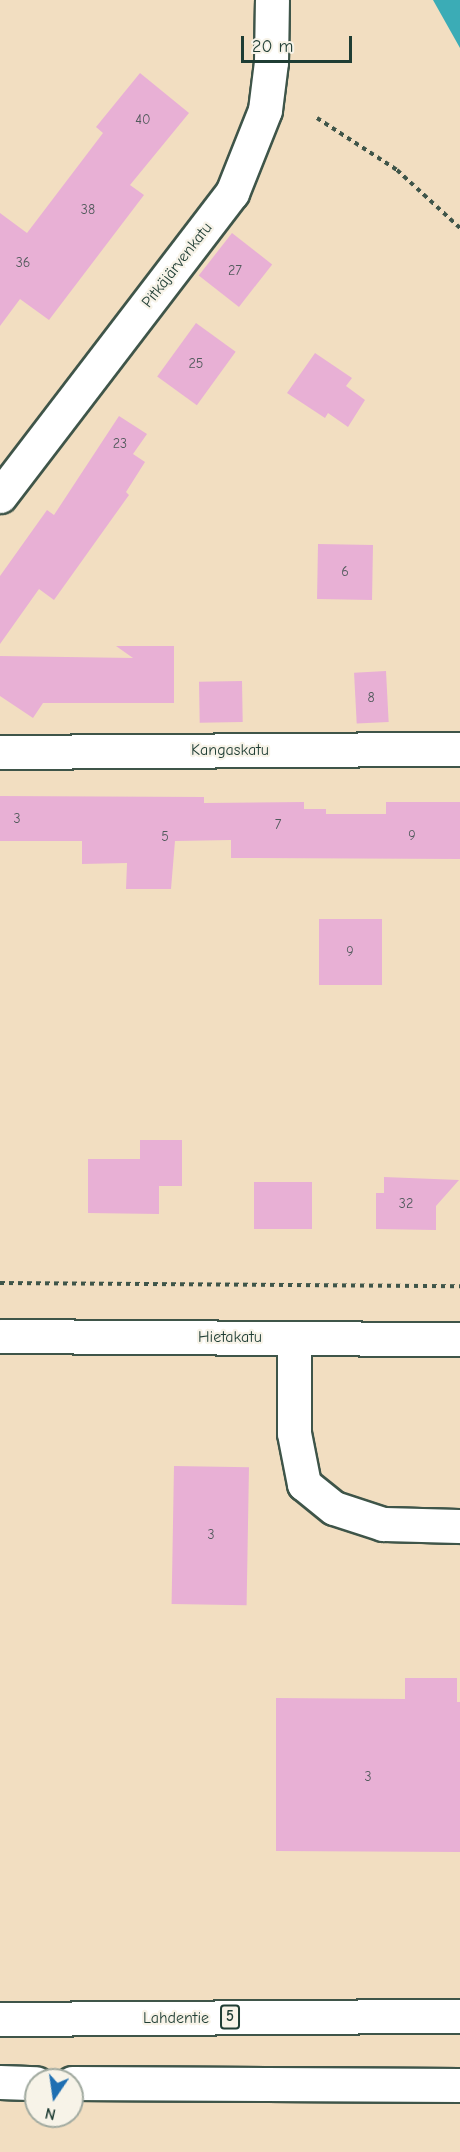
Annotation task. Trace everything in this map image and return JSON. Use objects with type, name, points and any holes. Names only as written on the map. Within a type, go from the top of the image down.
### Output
[{"type":"main road","name":"Pitkäjärvenkatu","points":[[0,496],[232,194],[265,110],[271,62],[272,0]]},
{"type":"main road","name":"Kangaskatu","points":[[0,752],[460,749]]},
{"type":"main road","name":"Hietakatu","points":[[0,1336],[460,1339]]},
{"type":"main road","points":[[294,1338],[294,1433],[304,1484],[334,1508],[383,1524],[460,1526]]},
{"type":"main road","name":"Lahdentie","points":[[0,2019],[460,2016]]},
{"type":"main road","points":[[0,2082],[24,2083]]},
{"type":"main road","points":[[84,2083],[460,2085]]},
{"type":"path","points":[[317,118],[397,170],[460,228]]},
{"type":"path","points":[[0,1283],[460,1286]]},
{"type":"water","points":[[433,0],[460,0],[460,48]]},
{"type":"building","points":[[140,73],[189,113],[130,185],[144,195],[49,320],[20,299],[0,326],[0,213],[27,233],[103,133],[96,127]]},
{"type":"building","points":[[232,233],[272,264],[239,307],[199,276]]},
{"type":"building","points":[[196,323],[236,352],[197,405],[157,376]]},
{"type":"building","points":[[315,353],[352,378],[346,386],[365,400],[348,427],[328,413],[325,418],[287,393]]},
{"type":"building","points":[[119,416],[147,434],[133,454],[145,462],[126,492],[129,495],[54,600],[39,589],[0,644],[0,576],[47,510],[54,515]]},
{"type":"building","points":[[318,544],[373,545],[372,600],[317,599]]},
{"type":"building","points":[[116,646],[174,646],[174,703],[43,703],[33,718],[0,696],[0,656],[133,658]]},
{"type":"building","points":[[386,671],[389,722],[357,724],[354,673]]},
{"type":"building","points":[[242,681],[243,722],[200,723],[199,682]]},
{"type":"building","points":[[0,796],[204,797],[204,803],[304,802],[304,809],[326,809],[326,814],[386,814],[386,802],[460,802],[460,859],[231,858],[231,840],[175,841],[171,889],[126,889],[127,863],[82,864],[82,841],[0,841]]},
{"type":"building","points":[[319,919],[382,919],[382,985],[319,985]]},
{"type":"building","points":[[140,1140],[182,1140],[182,1186],[159,1186],[159,1214],[88,1213],[88,1159],[140,1159]]},
{"type":"building","points":[[384,1177],[459,1180],[436,1206],[436,1230],[376,1229],[376,1193],[384,1193]]},
{"type":"building","points":[[254,1182],[312,1182],[312,1229],[254,1229]]},
{"type":"building","points":[[174,1466],[249,1467],[247,1605],[172,1604]]},
{"type":"building","points":[[405,1678],[457,1678],[457,1702],[460,1702],[460,1852],[276,1851],[276,1698],[405,1699]]}]
